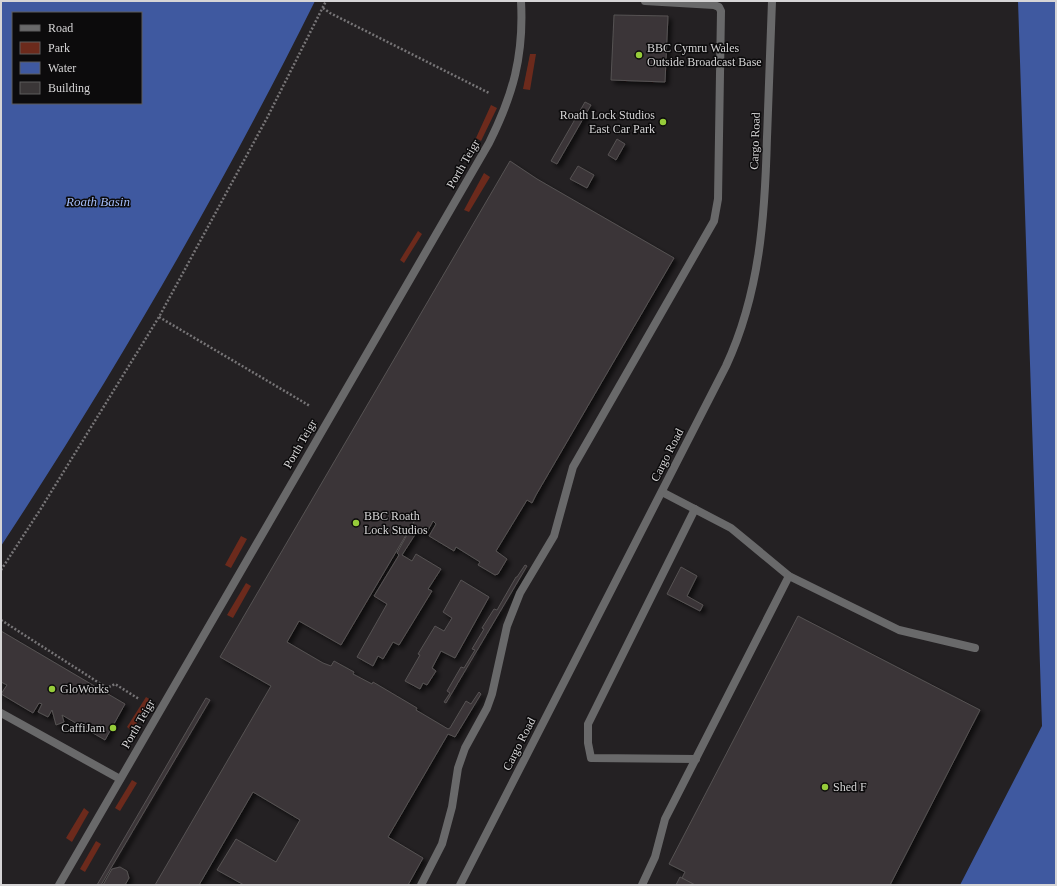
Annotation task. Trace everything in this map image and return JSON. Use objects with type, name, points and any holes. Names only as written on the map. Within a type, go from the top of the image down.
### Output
[{"type":"street","name":"Porth Teigr","points":[[59,885],[489,143],[503,115],[514,86],[520,51],[521,1]]},
{"type":"street","points":[[421,885],[442,844],[452,808],[458,768],[465,748],[487,708],[492,694],[506,626],[520,593],[554,536],[573,467],[714,221],[718,200],[720,103],[718,90],[721,11],[719,7],[714,5],[645,1]]},
{"type":"street","name":"Cargo Road","points":[[460,885],[735,347],[748,308],[755,278],[764,210],[772,1]]},
{"type":"street","points":[[662,492],[731,528],[789,576],[899,630],[975,648]]},
{"type":"street","points":[[695,509],[588,724],[588,743],[591,758],[696,759]]},
{"type":"street","points":[[642,885],[655,857],[665,819],[789,576]]},
{"type":"street","points":[[1,713],[120,780]]},
{"type":"path","points":[[1,570],[40,510],[158,317],[267,118],[326,1]]},
{"type":"path","points":[[323,8],[330,13],[489,93]]},
{"type":"path","points":[[158,317],[310,406]]},
{"type":"path","points":[[1,620],[107,688],[115,684],[139,699]]},
{"type":"green space","points":[[530,54],[536,54],[530,90],[523,89]]},
{"type":"green space","points":[[491,105],[497,108],[481,141],[476,138]]},
{"type":"green space","points":[[484,173],[490,177],[469,212],[464,210]]},
{"type":"green space","points":[[418,231],[422,234],[404,263],[400,260]]},
{"type":"green space","points":[[241,536],[247,539],[231,568],[225,565]]},
{"type":"green space","points":[[246,583],[251,586],[233,618],[227,615]]},
{"type":"green space","points":[[146,697],[151,700],[132,731],[127,727]]},
{"type":"green space","points":[[132,780],[137,783],[120,811],[115,808]]},
{"type":"green space","points":[[84,808],[89,812],[72,842],[66,838]]},
{"type":"green space","points":[[96,841],[101,844],[85,872],[80,869]]},
{"type":"water","name":"Roath Basin","points":[[1,1],[315,1],[243,140],[166,278],[86,413],[1,546]]},
{"type":"water","points":[[1018,1],[1056,1],[1056,885],[960,885],[1042,726]]},
{"type":"building","name":"BBC Cymru Wales Outside Broadcast Base","points":[[614,15],[668,16],[665,82],[611,80]]},
{"type":"building","points":[[585,102],[591,105],[557,164],[551,161]]},
{"type":"building","points":[[617,139],[625,144],[616,160],[608,155]]},
{"type":"building","name":"BBC Roath Lock Studios","points":[[510,161],[537,179],[674,258],[532,503],[527,500],[496,551],[507,559],[498,574],[495,575],[478,565],[480,562],[456,547],[454,551],[429,536],[436,524],[433,521],[426,534],[418,530],[402,555],[412,561],[416,554],[441,569],[428,589],[432,591],[399,645],[393,642],[383,659],[378,656],[373,666],[357,657],[387,604],[374,596],[399,555],[397,553],[419,513],[341,645],[299,621],[287,642],[323,663],[331,666],[334,661],[354,672],[353,674],[372,684],[373,682],[417,708],[416,710],[448,729],[466,701],[471,704],[479,692],[481,694],[455,737],[448,734],[388,837],[423,858],[408,885],[244,885],[217,870],[236,839],[276,862],[300,820],[253,792],[199,885],[155,885],[271,686],[220,657]]},
{"type":"building","points":[[578,166],[594,175],[587,188],[570,179]]},
{"type":"building","points":[[525,565],[527,566],[446,703],[444,702],[450,693],[447,691],[461,667],[464,668],[475,650],[472,649],[484,629],[482,628],[494,609],[497,610],[516,577]]},
{"type":"building","points":[[681,567],[697,576],[687,596],[703,605],[700,611],[667,594]]},
{"type":"building","points":[[461,580],[489,597],[455,658],[441,651],[432,668],[436,671],[427,685],[423,683],[420,689],[405,681],[420,655],[418,654],[435,626],[444,631],[452,618],[443,612]]},
{"type":"building","name":"Shed F","points":[[798,616],[980,710],[890,885],[695,885],[682,878],[685,872],[669,864]]},
{"type":"building","name":"GloWorks","points":[[1,631],[125,704],[105,740],[62,715],[64,722],[56,725],[52,710],[48,717],[38,712],[42,704],[39,703],[33,713],[1,694],[7,685],[1,682]]},
{"type":"building","points":[[206,698],[210,700],[101,885],[97,885]]},
{"type":"building","points":[[120,867],[127,871],[129,878],[125,885],[103,885],[112,869]]},
{"type":"building","points":[[680,877],[682,878],[695,885],[676,885]]},
{"type":"place","name":"BBC Cymru Wales Outside Broadcast Base","points":[[639,55]]},
{"type":"place","name":"Roath Lock Studios East Car Park","points":[[663,122]]},
{"type":"place","name":"BBC Roath Lock Studios","points":[[356,523]]},
{"type":"place","name":"GloWorks","points":[[52,689]]},
{"type":"place","name":"CaffiJam","points":[[113,728]]},
{"type":"place","name":"Shed F","points":[[825,787]]}]
